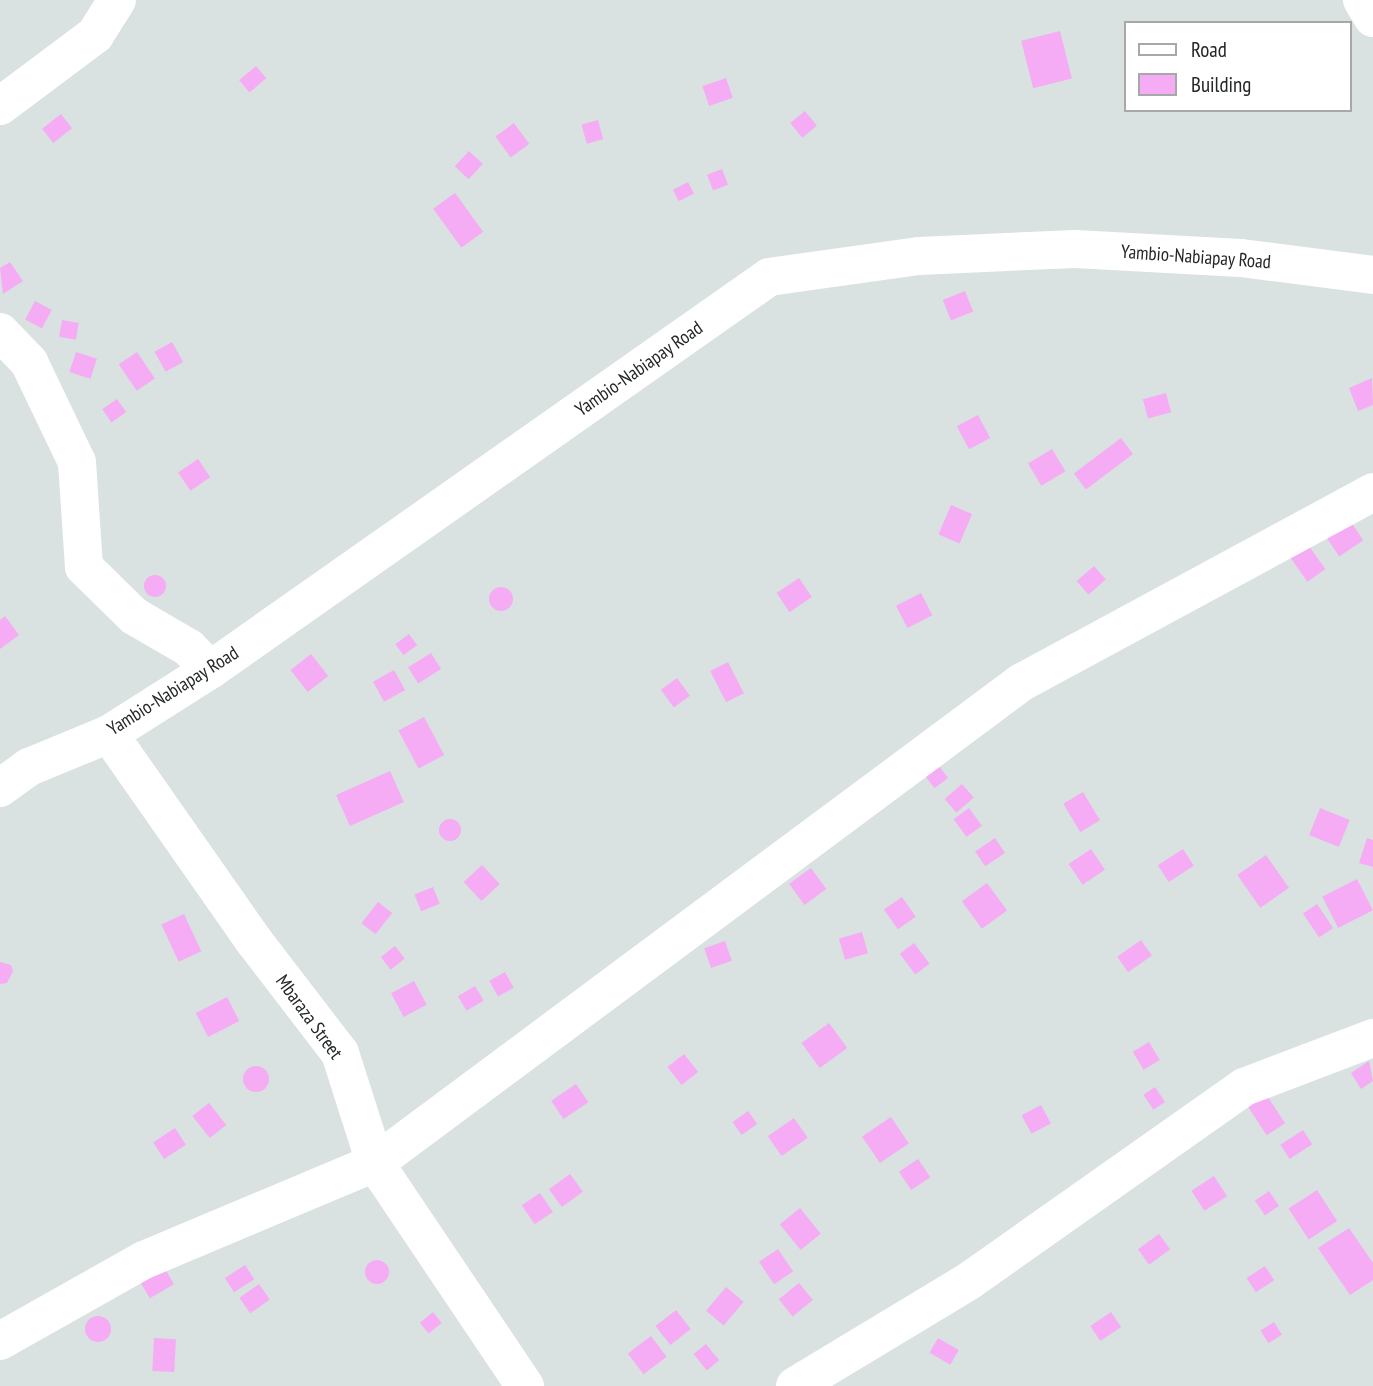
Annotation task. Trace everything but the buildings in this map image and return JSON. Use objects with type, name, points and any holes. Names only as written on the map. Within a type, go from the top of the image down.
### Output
[{"type":"street","points":[[0,106],[95,35],[117,0]]},
{"type":"street","points":[[1362,0],[1373,18]]},
{"type":"street","name":"Yambio-Nabiapay Road","points":[[0,788],[29,767],[109,734],[210,670],[769,277],[919,256],[1075,249],[1241,258],[1373,275]]},
{"type":"street","points":[[0,332],[29,362],[77,462],[84,567],[134,616],[190,648],[210,670]]},
{"type":"street","points":[[0,1341],[144,1260],[375,1163],[1022,682],[1373,492]]},
{"type":"street","name":"Mbaraza Street","points":[[109,734],[254,941],[340,1053],[375,1163],[526,1386]]},
{"type":"street","points":[[795,1386],[969,1281],[1244,1087],[1373,1038]]}]
